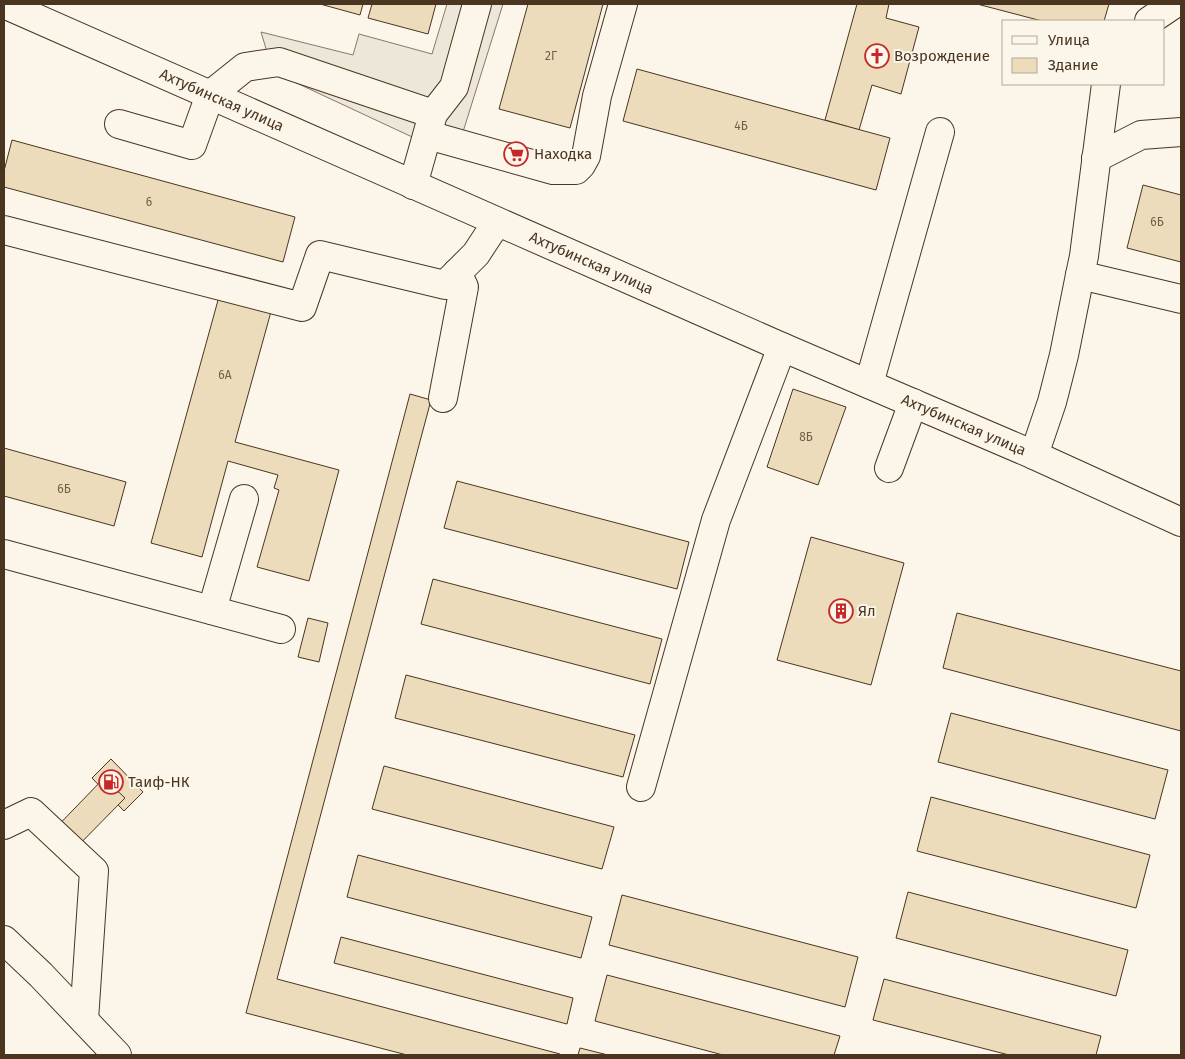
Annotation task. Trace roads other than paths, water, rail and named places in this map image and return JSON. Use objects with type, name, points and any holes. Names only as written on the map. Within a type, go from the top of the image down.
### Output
[{"type":"street","name":"Ахтубинская улица","points":[[4,4],[782,347],[1034,455],[1181,522]]},
{"type":"street","points":[[413,185],[431,125],[454,87],[477,4]]},
{"type":"street","points":[[119,124],[192,145],[210,95],[245,67],[279,62],[431,125],[553,170],[576,170],[586,156],[598,96],[623,4]]},
{"type":"street","points":[[1150,20],[1174,4]]},
{"type":"street","points":[[1034,455],[1052,402],[1084,256],[1106,85]]},
{"type":"street","points":[[869,384],[940,132]]},
{"type":"street","points":[[1096,158],[1141,135],[1181,132]]},
{"type":"street","points":[[4,230],[302,307],[320,255],[445,285],[476,254],[497,222]]},
{"type":"street","points":[[443,398],[464,286],[457,273]]},
{"type":"street","points":[[1080,275],[1181,299]]},
{"type":"street","points":[[642,787],[716,520],[782,347]]},
{"type":"street","points":[[889,468],[913,403]]},
{"type":"street","points":[[212,610],[244,499]]},
{"type":"street","points":[[4,554],[281,629]]},
{"type":"street","points":[[4,825],[31,812],[94,871],[84,1020]]},
{"type":"street","points":[[4,940],[41,975],[117,1055]]},
{"type":"place","name":"Возрождение","points":[[877,56]]},
{"type":"place","name":"Находка","points":[[516,154]]},
{"type":"place","name":"Ял","points":[[841,611]]},
{"type":"place","name":"Таиф-НК","points":[[111,782]]}]
